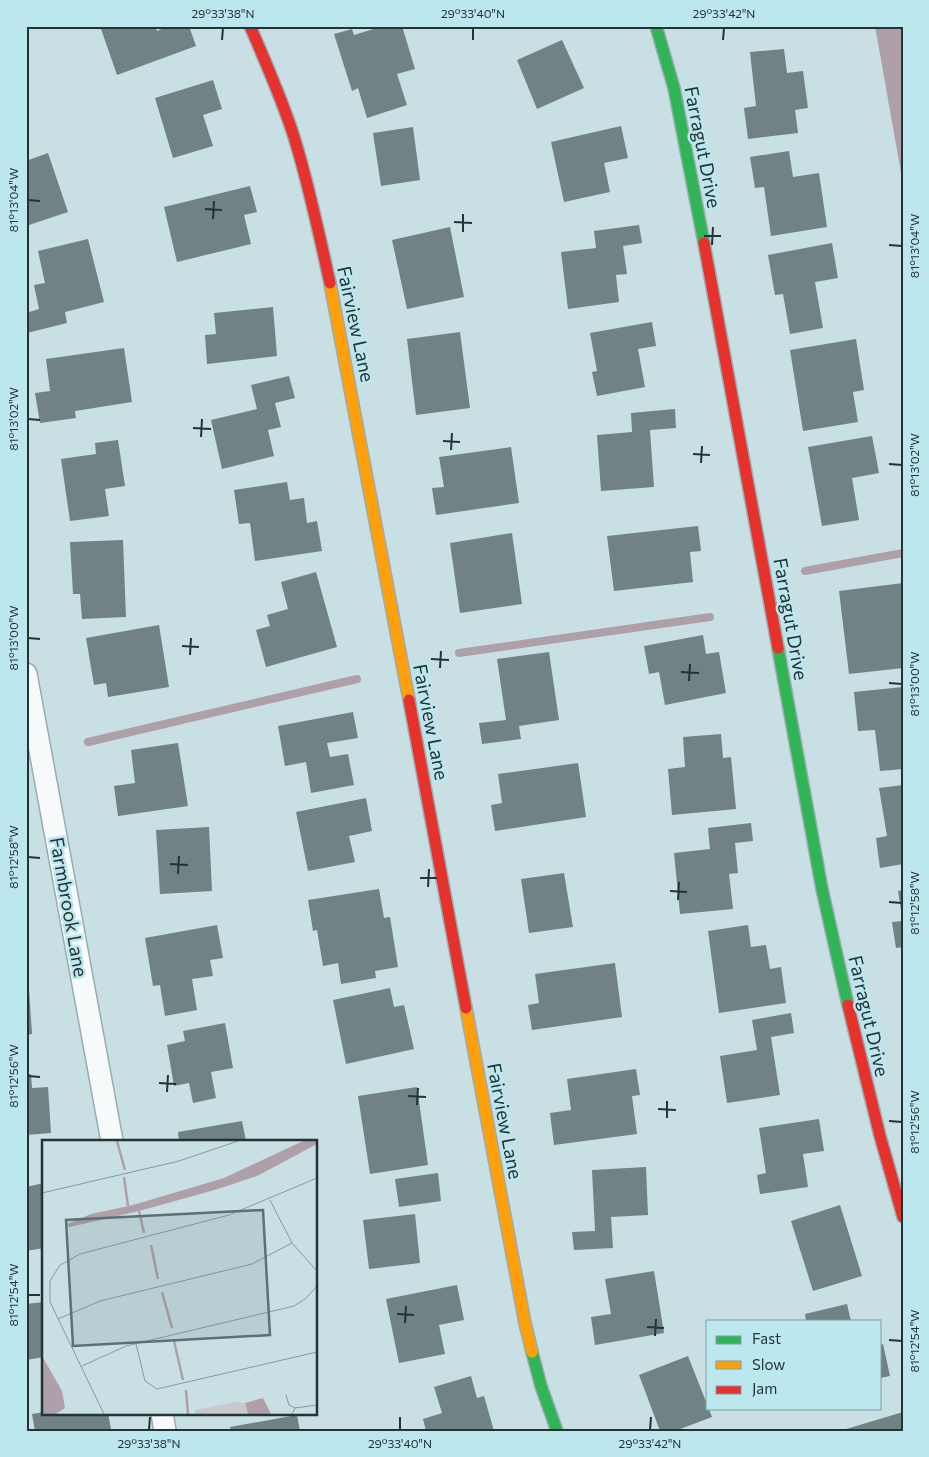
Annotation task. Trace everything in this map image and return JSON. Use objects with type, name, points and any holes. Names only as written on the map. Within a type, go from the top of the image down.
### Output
[{"type":"street","name":"Fairview Lane","points":[[250,26],[278,92],[294,138],[306,178],[322,248],[352,389],[525,1323],[541,1386],[557,1431]]},
{"type":"street","name":"Farragut Drive","points":[[656,26],[672,81],[685,140],[822,889],[868,1090],[903,1216]]},
{"type":"street","name":"Farmbrook Lane","points":[[26,674],[112,1140]]},
{"type":"street","points":[[162,1414],[165,1431]]},
{"type":"shaded area","points":[[875,26],[903,26],[903,184]]},
{"type":"building","points":[[100,26],[155,26],[157,31],[168,26],[189,26],[196,46],[117,75]]},
{"type":"building","points":[[383,26],[402,26],[415,69],[397,74],[407,105],[367,118],[358,88],[352,91],[334,34],[352,29],[354,35]]},
{"type":"building","points":[[562,40],[584,88],[537,109],[517,60]]},
{"type":"building","points":[[784,49],[787,73],[803,71],[808,108],[795,110],[798,133],[748,139],[744,108],[756,106],[750,52]]},
{"type":"building","points":[[213,80],[222,109],[203,115],[213,146],[173,158],[155,98]]},
{"type":"building","points":[[621,126],[628,158],[604,163],[610,192],[564,202],[551,142]]},
{"type":"building","points":[[413,127],[420,180],[381,186],[373,133]]},
{"type":"building","points":[[789,151],[793,177],[819,173],[827,227],[771,236],[764,187],[755,188],[750,157]]},
{"type":"building","points":[[48,153],[68,212],[26,226],[26,161]]},
{"type":"building","points":[[250,186],[257,212],[244,215],[251,244],[177,262],[164,207]]},
{"type":"building","points":[[639,225],[642,243],[623,246],[627,274],[616,275],[619,302],[568,309],[561,252],[596,248],[594,231]]},
{"type":"building","points":[[450,227],[464,297],[407,309],[392,240]]},
{"type":"building","points":[[88,239],[104,302],[65,312],[67,323],[27,333],[26,313],[39,309],[34,285],[45,283],[38,251]]},
{"type":"building","points":[[832,243],[838,278],[815,282],[823,328],[790,334],[783,294],[775,295],[768,255]]},
{"type":"building","points":[[273,307],[277,356],[207,364],[205,335],[216,334],[214,313]]},
{"type":"building","points":[[652,322],[656,346],[638,349],[645,387],[597,396],[592,372],[597,371],[590,333]]},
{"type":"building","points":[[460,332],[470,408],[416,415],[407,339]]},
{"type":"building","points":[[856,339],[864,390],[853,392],[858,422],[803,431],[790,350]]},
{"type":"building","points":[[124,348],[132,402],[75,411],[76,418],[40,423],[35,393],[50,391],[46,359]]},
{"type":"building","points":[[289,376],[295,398],[275,403],[281,427],[268,430],[274,456],[222,469],[211,420],[257,409],[251,385]]},
{"type":"building","points":[[675,409],[676,428],[650,430],[654,487],[601,491],[597,435],[632,432],[631,413]]},
{"type":"building","points":[[872,436],[879,473],[852,478],[859,520],[822,526],[808,447]]},
{"type":"building","points":[[118,440],[125,486],[105,489],[109,516],[70,521],[61,459],[96,454],[95,443]]},
{"type":"building","points":[[511,447],[519,503],[436,515],[432,488],[444,487],[439,457]]},
{"type":"building","points":[[287,482],[290,500],[304,498],[307,523],[317,521],[322,551],[255,561],[250,523],[239,524],[234,490]]},
{"type":"building","points":[[698,526],[701,551],[690,552],[693,582],[614,591],[607,536]]},
{"type":"building","points":[[512,533],[522,604],[460,613],[450,543]]},
{"type":"building","points":[[123,540],[126,617],[82,619],[80,594],[73,594],[70,542]]},
{"type":"building","points":[[316,572],[337,647],[266,667],[256,630],[270,626],[267,615],[288,609],[281,582]]},
{"type":"building","points":[[903,583],[903,668],[849,674],[839,591]]},
{"type":"building","points":[[159,625],[169,687],[108,697],[106,683],[94,685],[86,638]]},
{"type":"building","points":[[703,635],[706,654],[719,652],[726,693],[665,705],[659,672],[649,674],[644,646]]},
{"type":"building","points":[[549,652],[559,720],[519,726],[521,739],[482,744],[479,723],[506,720],[497,659]]},
{"type":"building","points":[[903,687],[903,769],[880,771],[875,730],[858,731],[854,692]]},
{"type":"building","points":[[353,712],[358,738],[327,743],[330,757],[348,754],[354,785],[311,793],[306,762],[285,766],[278,726]]},
{"type":"building","points":[[721,734],[723,758],[731,757],[736,809],[672,815],[668,769],[685,767],[683,737]]},
{"type":"building","points":[[178,743],[188,806],[118,816],[114,786],[135,783],[131,750]]},
{"type":"building","points":[[578,763],[586,817],[495,831],[491,805],[502,803],[498,774]]},
{"type":"building","points":[[903,785],[903,864],[880,868],[876,838],[887,836],[879,788]]},
{"type":"building","points":[[366,798],[372,831],[349,836],[355,862],[308,871],[296,812]]},
{"type":"building","points":[[751,823],[753,841],[735,843],[738,873],[729,874],[733,909],[680,914],[674,853],[710,849],[708,828]]},
{"type":"building","points":[[209,827],[212,891],[160,894],[156,830]]},
{"type":"building","points":[[564,873],[573,927],[529,933],[521,879]]},
{"type":"building","points":[[379,889],[384,918],[390,917],[398,967],[375,971],[376,978],[341,984],[338,963],[323,966],[317,930],[313,931],[308,900]]},
{"type":"building","points":[[903,890],[903,916],[902,916],[898,891]]},
{"type":"building","points":[[903,921],[903,947],[896,948],[892,922]]},
{"type":"building","points":[[217,925],[223,958],[210,960],[213,976],[192,979],[197,1010],[165,1016],[160,985],[153,986],[145,938]]},
{"type":"building","points":[[748,925],[751,947],[766,945],[770,969],[781,967],[786,1003],[719,1013],[708,931]]},
{"type":"building","points":[[615,963],[622,1017],[532,1030],[528,1005],[539,1003],[535,974]]},
{"type":"building","points":[[28,974],[32,1034],[26,1035],[26,975]]},
{"type":"building","points":[[390,988],[394,1007],[404,1005],[414,1049],[346,1064],[333,1000]]},
{"type":"building","points":[[791,1013],[794,1033],[771,1037],[780,1095],[727,1103],[720,1056],[757,1050],[752,1020]]},
{"type":"building","points":[[225,1023],[233,1068],[211,1072],[216,1098],[193,1103],[189,1083],[174,1086],[167,1045],[185,1041],[183,1031]]},
{"type":"building","points":[[636,1069],[640,1095],[632,1096],[637,1134],[554,1145],[550,1113],[571,1110],[567,1079]]},
{"type":"building","points":[[31,1074],[32,1088],[48,1087],[51,1133],[26,1135],[26,1075]]},
{"type":"building","points":[[417,1087],[428,1165],[370,1174],[358,1096]]},
{"type":"building","points":[[819,1119],[824,1151],[803,1154],[808,1187],[760,1194],[757,1175],[766,1173],[759,1128]]},
{"type":"building","points":[[242,1121],[246,1140],[179,1140],[178,1132]]},
{"type":"building","points":[[646,1167],[648,1215],[611,1217],[613,1248],[574,1250],[572,1232],[595,1231],[592,1170]]},
{"type":"building","points":[[438,1173],[441,1201],[399,1207],[395,1179]]},
{"type":"building","points":[[42,1183],[42,1248],[26,1251],[26,1187]]},
{"type":"building","points":[[840,1205],[862,1276],[813,1291],[791,1221]]},
{"type":"building","points":[[415,1214],[420,1263],[369,1269],[363,1220]]},
{"type":"building","points":[[654,1271],[664,1333],[595,1345],[591,1317],[611,1314],[605,1279]]},
{"type":"building","points":[[457,1285],[464,1320],[439,1325],[445,1354],[399,1363],[386,1299]]},
{"type":"building","points":[[42,1302],[42,1357],[26,1360],[26,1304]]},
{"type":"building","points":[[847,1304],[851,1320],[806,1320],[805,1314]]},
{"type":"building","points":[[882,1344],[890,1376],[882,1378]]},
{"type":"building","points":[[688,1356],[706,1402],[706,1410],[709,1410],[712,1417],[675,1431],[660,1431],[639,1375]]},
{"type":"building","points":[[471,1376],[477,1398],[484,1396],[494,1431],[426,1431],[423,1419],[442,1413],[434,1387]]},
{"type":"building","points":[[42,1412],[42,1414],[108,1414],[111,1429],[103,1431],[35,1431],[32,1414]]},
{"type":"building","points":[[903,1412],[903,1431],[843,1430]]},
{"type":"building","points":[[297,1415],[300,1431],[231,1431],[230,1427]]},
{"type":"waterway","points":[[805,571],[903,553]]},
{"type":"waterway","points":[[459,653],[710,617]]},
{"type":"waterway","points":[[88,742],[357,679]]},
{"type":"traffic: fast","points":[[656,26],[674,88],[704,243]]},
{"type":"traffic: fast","points":[[778,648],[822,889],[848,1005]]},
{"type":"traffic: fast","points":[[532,1352],[541,1386],[557,1431]]},
{"type":"traffic: slow","points":[[330,283],[409,700]]},
{"type":"traffic: slow","points":[[466,1008],[532,1352]]},
{"type":"traffic: jam","points":[[250,26],[279,95],[294,137],[309,191],[330,283]]},
{"type":"traffic: jam","points":[[704,243],[778,648]]},
{"type":"traffic: jam","points":[[409,700],[466,1008]]},
{"type":"traffic: jam","points":[[848,1005],[880,1136],[903,1217]]}]
